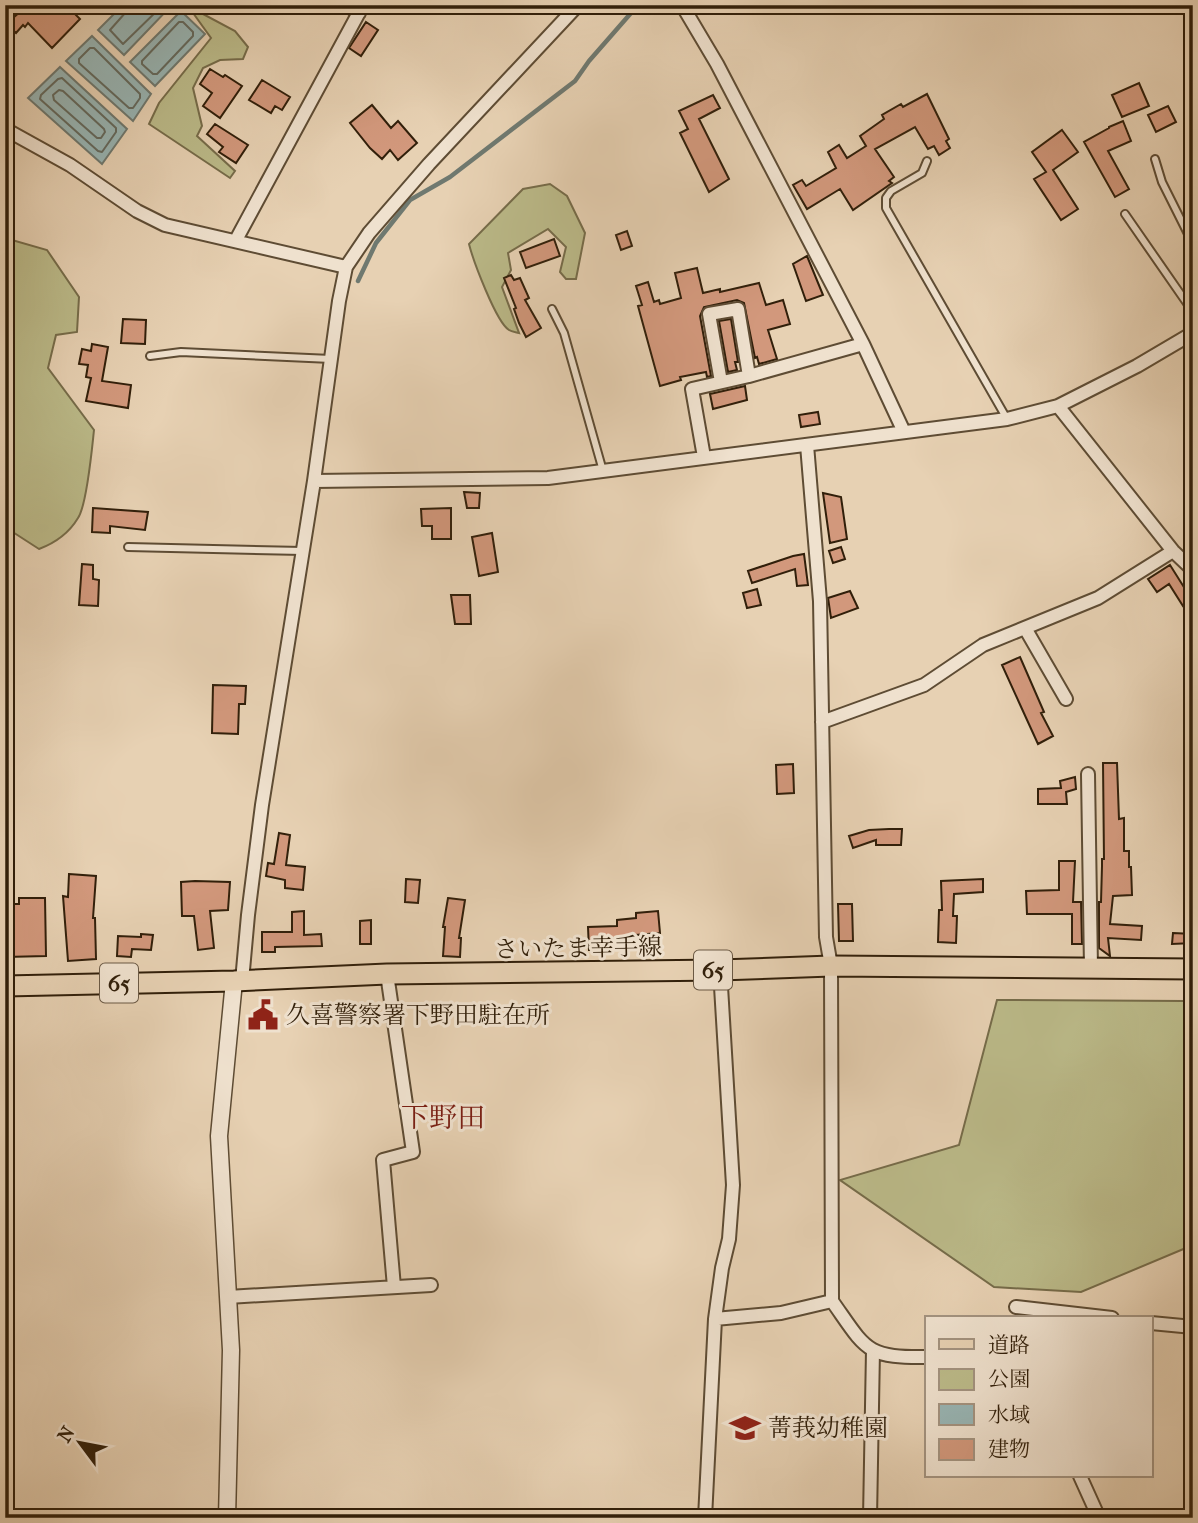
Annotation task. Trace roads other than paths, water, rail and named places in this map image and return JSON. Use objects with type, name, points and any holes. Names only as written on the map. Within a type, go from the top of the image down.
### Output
[{"type":"main road","name":"さいたま幸手線","points":[[5,986],[238,981],[387,974],[831,966],[1193,969]]},
{"type":"street","points":[[236,240],[361,9],[347,5]]},
{"type":"street","points":[[227,1518],[231,1350],[219,1136],[261,805],[346,267],[386,213],[578,5]]},
{"type":"street","points":[[682,5],[717,64],[863,344],[904,432]]},
{"type":"street","points":[[5,129],[70,165],[137,211],[165,225],[346,267]]},
{"type":"street","points":[[721,382],[709,314],[738,309],[749,376]]},
{"type":"street","points":[[314,481],[548,478],[1007,419],[1058,406],[1193,334]]},
{"type":"street","points":[[704,457],[692,388],[749,376],[863,344]]},
{"type":"street","points":[[1058,406],[1173,551],[1193,570]]},
{"type":"street","points":[[807,445],[820,601],[826,937],[831,966],[832,1301],[864,1346],[881,1354],[925,1357]]},
{"type":"street","points":[[822,722],[924,685],[983,645],[1098,597],[1173,551]]},
{"type":"street","points":[[1025,628],[1066,699]]},
{"type":"street","points":[[1088,774],[1091,968]]},
{"type":"street","points":[[705,1518],[715,1319],[729,1239],[733,1185],[720,970]]},
{"type":"street","points":[[387,974],[413,1152],[383,1160],[394,1287]]},
{"type":"street","points":[[228,1297],[431,1285]]},
{"type":"street","points":[[715,1319],[780,1313],[832,1301]]},
{"type":"street","points":[[1016,1307],[1072,1316]]},
{"type":"street","points":[[1152,1323],[1193,1327]]},
{"type":"street","points":[[870,1518],[873,1350]]},
{"type":"street","points":[[1081,1478],[1099,1518]]},
{"type":"lane","points":[[1155,159],[1162,182],[1193,244]]},
{"type":"lane","points":[[927,161],[922,173],[891,191],[886,198],[886,208],[1007,419]]},
{"type":"lane","points":[[1125,214],[1193,312]]},
{"type":"lane","points":[[552,309],[564,333],[603,471]]},
{"type":"lane","points":[[150,356],[181,352],[331,359]]},
{"type":"lane","points":[[128,547],[303,551]]},
{"type":"water","points":[[123,5],[172,5],[124,55],[98,30]]},
{"type":"water","points":[[181,11],[205,34],[155,86],[130,62]]},
{"type":"water","points":[[92,36],[151,94],[133,121],[66,61]]},
{"type":"water","points":[[60,67],[127,129],[102,164],[28,98]]},
{"type":"waterway","points":[[358,281],[376,243],[410,200],[450,177],[575,81],[638,5]]},
{"type":"place","name":"久喜警察署下野田駐在所","points":[[263,1015]]},
{"type":"place","name":"菁莪幼稚園","points":[[745,1428]]},
{"type":"district","name":"下野田","points":[[443,1117]]}]
